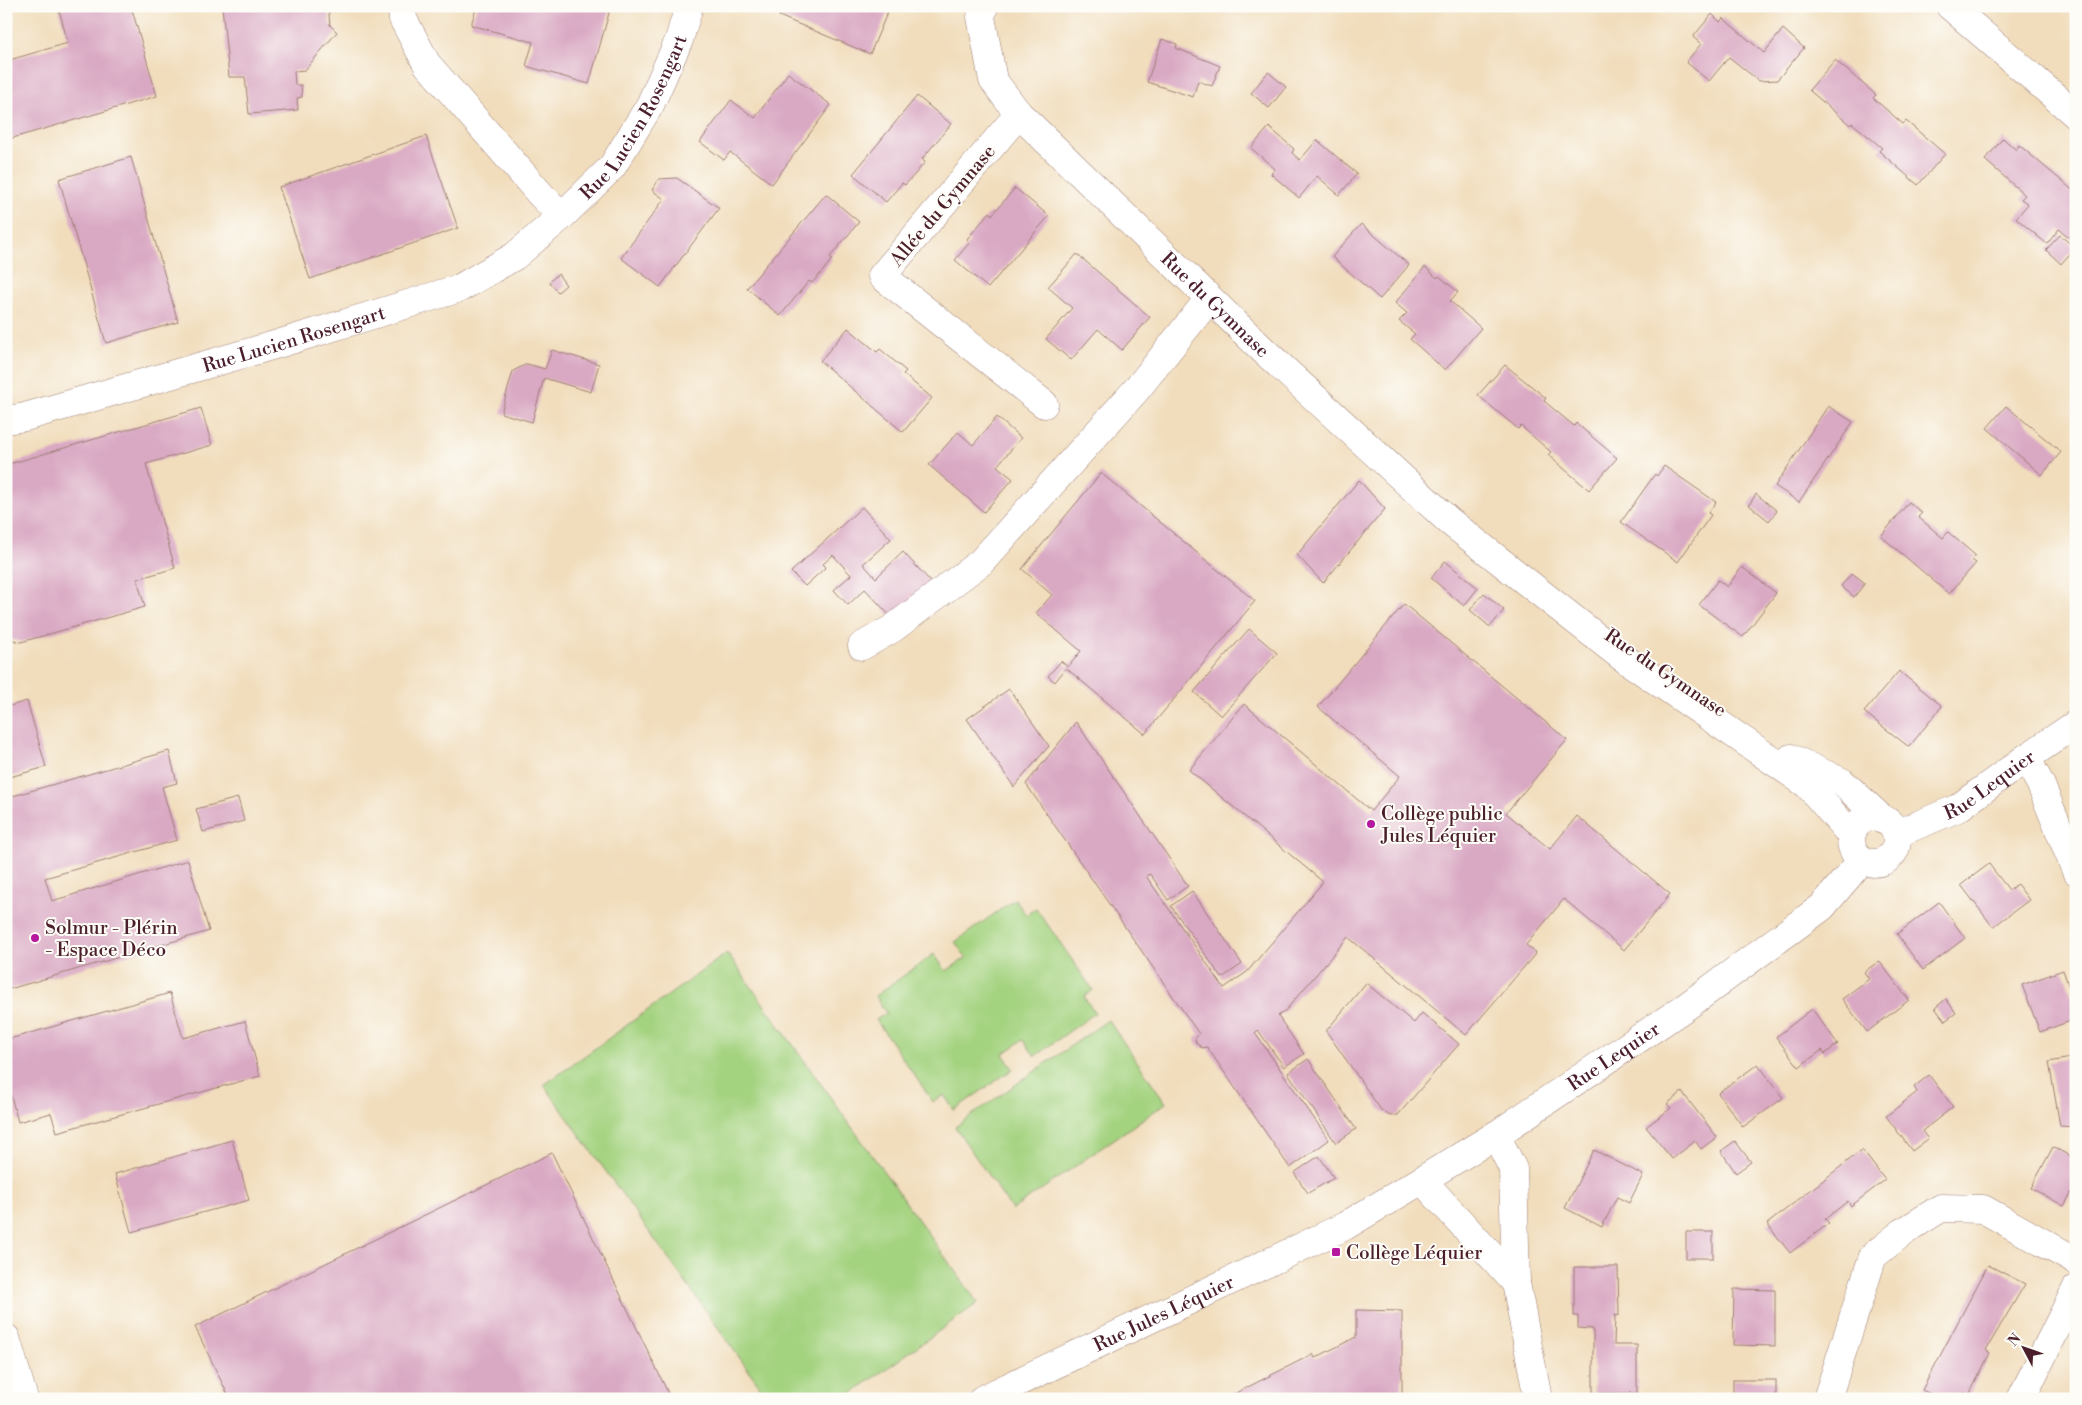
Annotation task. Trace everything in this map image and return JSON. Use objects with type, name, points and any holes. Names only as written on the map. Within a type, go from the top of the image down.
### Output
[{"type":"street","name":"Rue Lucien Rosengart","points":[[402,6],[403,20],[427,64],[541,195],[562,216]]},
{"type":"street","name":"Rue Lucien Rosengart","points":[[6,420],[25,417],[278,344],[460,288],[515,256],[562,216],[612,167],[650,105],[679,40],[689,6]]},
{"type":"street","name":"Rue du Gymnase","points":[[984,6],[981,17],[993,80],[1018,113],[1209,299],[1449,521],[1622,657],[1808,785],[1851,835]]},
{"type":"street","points":[[1950,6],[2076,115]]},
{"type":"street","name":"Allée du Gymnase","points":[[1018,113],[1012,123],[882,276],[1044,404]]},
{"type":"street","points":[[862,646],[892,629],[981,562],[1137,389],[1209,299]]},
{"type":"street","name":"Rue du Gymnase","points":[[1449,521],[1801,764],[1842,782],[1890,827]]},
{"type":"street","name":"Rue Lequier","points":[[1890,827],[1958,808],[2076,724]]},
{"type":"street","points":[[2026,758],[2040,783],[2076,871]]},
{"type":"street","points":[[1877,818],[1890,827],[1897,842],[1891,856],[1878,863],[1862,860],[1853,850],[1851,835],[1854,829],[1864,820],[1877,818]]},
{"type":"street","name":"Rue Lequier","points":[[1344,1226],[1496,1135],[1686,1006],[1822,907],[1862,860]]},
{"type":"street","points":[[1496,1135],[1513,1169],[1516,1283],[1538,1399]]},
{"type":"street","points":[[1422,1180],[1516,1283]]},
{"type":"street","points":[[1827,1399],[1872,1256],[1903,1232],[1941,1208],[1983,1209],[2076,1261]]},
{"type":"street","name":"Rue Jules Léquier","points":[[983,1399],[1344,1226]]},
{"type":"street","points":[[2022,1399],[2076,1289]]},
{"type":"street","points":[[6,1338],[24,1399]]},
{"type":"green space","points":[[1015,899],[1026,915],[1036,908],[1093,990],[1084,997],[1095,1013],[1035,1056],[1023,1040],[1003,1054],[1013,1069],[954,1110],[944,1095],[933,1102],[876,1020],[886,1013],[875,996],[934,954],[946,971],[966,958],[955,942]]},
{"type":"green space","points":[[727,953],[978,1303],[844,1399],[769,1399],[544,1085]]},
{"type":"green space","points":[[1108,1020],[1166,1103],[1012,1210],[955,1127]]},
{"type":"building","points":[[70,6],[131,6],[157,96],[6,140],[6,61],[68,43],[59,10]]},
{"type":"building","points":[[222,6],[328,6],[330,25],[337,32],[305,70],[294,71],[295,85],[301,85],[302,97],[297,98],[298,110],[249,114],[245,77],[229,77]]},
{"type":"building","points":[[477,6],[605,6],[609,13],[589,84],[526,66],[533,42],[471,25]]},
{"type":"building","points":[[782,6],[890,6],[870,54],[779,16]]},
{"type":"building","points":[[1712,14],[1720,22],[1723,18],[1764,53],[1783,29],[1804,48],[1777,80],[1759,81],[1729,57],[1709,81],[1686,62],[1701,44],[1693,37]]},
{"type":"building","points":[[1162,39],[1177,44],[1176,48],[1220,66],[1212,86],[1198,81],[1193,97],[1147,82]]},
{"type":"building","points":[[1835,60],[1876,95],[1873,98],[1903,124],[1906,121],[1945,154],[1918,185],[1879,151],[1882,148],[1852,123],[1850,125],[1809,90]]},
{"type":"building","points":[[1268,72],[1286,87],[1269,108],[1251,93]]},
{"type":"building","points":[[788,73],[831,105],[772,184],[730,152],[724,160],[700,142],[731,100],[755,118]]},
{"type":"building","points":[[917,96],[951,124],[922,159],[925,162],[916,173],[905,185],[902,183],[886,202],[853,174]]},
{"type":"building","points":[[1269,127],[1294,149],[1292,153],[1300,160],[1317,140],[1357,174],[1339,195],[1317,176],[1299,198],[1271,174],[1275,169],[1251,148]]},
{"type":"building","points":[[426,136],[458,228],[310,279],[279,187]]},
{"type":"building","points":[[2003,138],[2016,150],[2019,145],[2076,193],[2076,243],[2059,229],[2047,244],[2016,218],[2028,204],[2021,199],[2025,195],[1985,160]]},
{"type":"building","points":[[131,157],[178,322],[106,343],[59,179]]},
{"type":"building","points":[[677,178],[719,208],[660,287],[621,258],[664,199],[652,190],[659,179]]},
{"type":"building","points":[[1015,188],[1049,216],[988,288],[955,260],[970,242],[967,239],[990,212],[992,215]]},
{"type":"building","points":[[826,194],[859,222],[830,257],[832,259],[823,271],[812,283],[809,281],[780,316],[747,288]]},
{"type":"building","points":[[1361,224],[1409,265],[1380,299],[1332,257]]},
{"type":"building","points":[[2060,235],[2075,248],[2061,264],[2046,250]]},
{"type":"building","points":[[1077,254],[1150,317],[1122,350],[1098,329],[1071,360],[1046,339],[1072,308],[1048,287]]},
{"type":"building","points":[[1425,267],[1437,278],[1439,276],[1458,292],[1450,301],[1481,328],[1445,370],[1410,339],[1415,334],[1399,321],[1407,313],[1395,303]]},
{"type":"building","points":[[558,274],[566,285],[558,292],[549,282]]},
{"type":"building","points":[[848,328],[877,352],[880,349],[906,371],[903,374],[932,398],[903,432],[820,361]]},
{"type":"building","points":[[552,350],[599,364],[591,392],[544,378],[532,422],[501,413],[513,371],[527,364],[545,369]]},
{"type":"building","points":[[1505,365],[1546,398],[1544,401],[1574,426],[1576,423],[1617,458],[1589,490],[1548,455],[1551,452],[1521,426],[1518,429],[1478,395]]},
{"type":"building","points":[[1828,406],[1853,422],[1799,502],[1775,486]]},
{"type":"building","points":[[2006,406],[2061,452],[2042,475],[1987,428]]},
{"type":"building","points":[[201,408],[212,445],[146,464],[175,568],[137,579],[145,607],[21,642],[6,638],[6,465]]},
{"type":"building","points":[[997,417],[1021,438],[997,466],[1013,479],[984,512],[929,465],[958,432],[973,445]]},
{"type":"building","points":[[1664,466],[1716,502],[1708,513],[1711,515],[1678,562],[1621,522],[1655,474],[1657,476]]},
{"type":"building","points":[[1101,473],[1255,601],[1145,734],[1066,668],[1055,682],[1048,676],[1061,661],[1068,667],[1081,651],[1036,613],[1052,595],[1022,569]]},
{"type":"building","points":[[1359,480],[1385,509],[1323,583],[1297,555]]},
{"type":"building","points":[[1756,494],[1777,511],[1769,521],[1749,505]]},
{"type":"building","points":[[1909,502],[1922,513],[1918,517],[1943,538],[1948,532],[1976,556],[1972,560],[1976,563],[1949,594],[1881,536]]},
{"type":"building","points":[[862,507],[891,539],[863,564],[876,578],[903,552],[933,584],[894,620],[865,589],[848,605],[834,590],[851,575],[833,555],[823,564],[826,567],[805,586],[791,572]]},
{"type":"building","points":[[1445,561],[1478,588],[1464,606],[1431,578]]},
{"type":"building","points":[[1742,567],[1776,593],[1743,637],[1699,605],[1718,580],[1727,587]]},
{"type":"building","points":[[1852,573],[1865,583],[1854,597],[1841,586]]},
{"type":"building","points":[[1484,593],[1504,610],[1490,627],[1470,610]]},
{"type":"building","name":"Collège public Jules Léquier","points":[[1404,604],[1567,740],[1506,813],[1550,849],[1577,816],[1670,894],[1624,950],[1564,899],[1526,945],[1536,953],[1466,1035],[1348,937],[1285,1011],[1278,1016],[1304,1054],[1284,1067],[1258,1030],[1255,1033],[1329,1140],[1290,1168],[1207,1047],[1202,1048],[1196,1043],[1195,1039],[1199,1034],[1026,784],[1076,722],[1188,886],[1168,900],[1150,874],[1146,876],[1224,988],[1247,972],[1323,882],[1189,770],[1244,704],[1371,811],[1400,776],[1318,707]]},
{"type":"building","points":[[1249,629],[1277,653],[1221,716],[1194,692]]},
{"type":"building","points":[[1899,671],[1942,706],[1909,747],[1864,712]]},
{"type":"building","points":[[1009,689],[1049,746],[1014,787],[967,719]]},
{"type":"building","points":[[27,701],[46,767],[6,778],[6,707]]},
{"type":"building","points":[[169,751],[177,783],[162,787],[177,840],[45,878],[52,901],[188,860],[209,931],[6,990],[6,798]]},
{"type":"building","points":[[238,798],[244,821],[203,832],[196,809]]},
{"type":"building","points":[[1989,864],[2009,890],[2017,884],[2029,900],[1993,927],[1961,885]]},
{"type":"building","points":[[1192,891],[1242,964],[1222,978],[1171,906]]},
{"type":"building","points":[[1939,902],[1965,938],[1923,970],[1897,934]]},
{"type":"building","points":[[1879,961],[1909,1000],[1867,1032],[1842,999],[1869,979],[1864,972]]},
{"type":"building","points":[[2063,970],[2076,1007],[2076,1019],[2040,1032],[2022,985]]},
{"type":"building","points":[[1366,983],[1414,1023],[1422,1013],[1459,1044],[1398,1115],[1390,1116],[1381,1110],[1326,1031]]},
{"type":"building","points":[[170,993],[183,1038],[245,1021],[260,1076],[57,1132],[51,1113],[18,1122],[6,1078],[6,1040]]},
{"type":"building","points":[[1946,999],[1956,1013],[1945,1021],[1935,1008]]},
{"type":"building","points":[[1812,1009],[1838,1044],[1825,1054],[1822,1050],[1799,1067],[1776,1037]]},
{"type":"building","points":[[2076,1057],[2076,1127],[2060,1126],[2049,1062]]},
{"type":"building","points":[[1308,1059],[1356,1129],[1336,1143],[1288,1073]]},
{"type":"building","points":[[1758,1064],[1783,1098],[1743,1127],[1718,1093]]},
{"type":"building","points":[[1929,1075],[1953,1107],[1922,1131],[1928,1139],[1912,1151],[1886,1116],[1917,1092],[1914,1087]]},
{"type":"building","points":[[1682,1092],[1717,1137],[1701,1149],[1695,1141],[1672,1159],[1646,1127],[1671,1108],[1667,1104]]},
{"type":"building","points":[[232,1140],[249,1200],[131,1232],[115,1174]]},
{"type":"building","points":[[1735,1141],[1751,1162],[1736,1173],[1721,1151]]},
{"type":"building","points":[[2053,1147],[2076,1159],[2076,1184],[2064,1206],[2031,1188]]},
{"type":"building","points":[[1594,1150],[1643,1175],[1629,1203],[1617,1197],[1602,1227],[1565,1208]]},
{"type":"building","points":[[1862,1150],[1885,1180],[1851,1206],[1848,1201],[1825,1219],[1829,1223],[1790,1253],[1767,1224]]},
{"type":"building","points":[[552,1153],[671,1399],[230,1399],[195,1327]]},
{"type":"building","points":[[1319,1156],[1334,1178],[1308,1193],[1294,1173]]},
{"type":"building","points":[[1686,1232],[1713,1232],[1713,1258],[1686,1258]]},
{"type":"building","points":[[1988,1265],[2025,1284],[1986,1350],[1990,1353],[1969,1395],[1964,1393],[1961,1399],[1941,1399],[1922,1390]]},
{"type":"building","points":[[1574,1267],[1618,1267],[1619,1316],[1615,1315],[1614,1345],[1637,1345],[1637,1393],[1593,1393],[1593,1329],[1578,1328],[1578,1316],[1574,1316]]},
{"type":"building","points":[[1734,1289],[1775,1290],[1775,1346],[1733,1345]]},
{"type":"building","points":[[1356,1310],[1402,1311],[1402,1399],[1224,1399],[1313,1354],[1315,1358],[1356,1337]]},
{"type":"building","points":[[1733,1380],[1776,1380],[1776,1399],[1733,1399]]},
{"type":"place","name":"Collège public Jules Léquier","points":[[1371,824]]},
{"type":"place","name":"Solmur - Plérin - Espace Déco","points":[[35,938]]},
{"type":"place","name":"Collège Léquier","points":[[1336,1252]]}]
